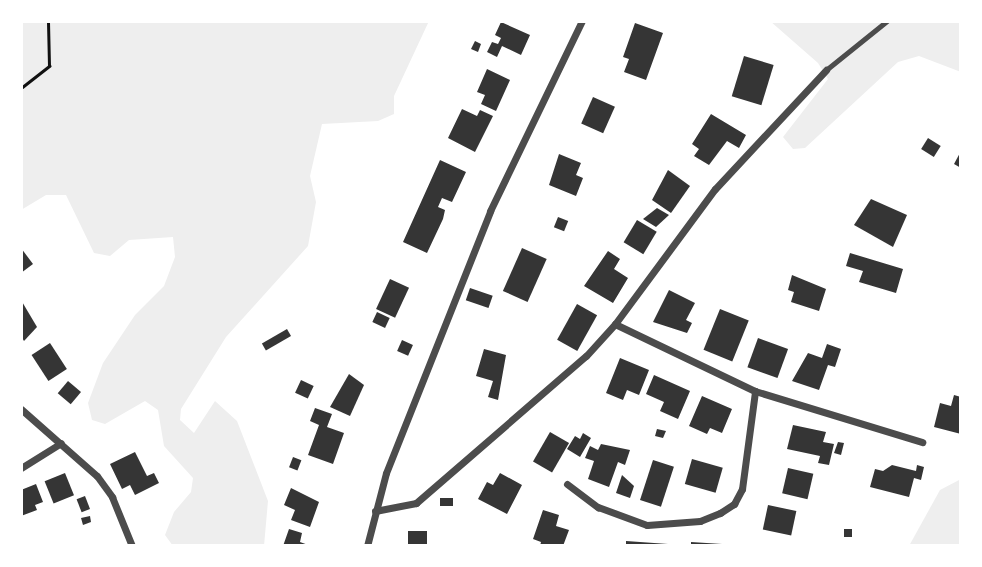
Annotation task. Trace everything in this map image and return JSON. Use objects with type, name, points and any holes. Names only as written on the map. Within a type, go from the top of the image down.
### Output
[{"type":"street","points":[[367,546],[375,511],[490,211],[582,21]]},
{"type":"street","points":[[375,511],[416,503],[543,397],[615,324],[715,189],[827,70]]},
{"type":"street","points":[[615,324],[755,391],[922,442]]},
{"type":"street","points":[[567,484],[598,507],[647,525],[700,521],[720,513],[734,504],[742,489],[755,391]]},
{"type":"street","points":[[21,408],[97,476],[112,497],[132,546]]},
{"type":"street","points":[[21,468],[61,443]]},
{"type":"lane","points":[[827,70],[887,21]]},
{"type":"path","points":[[21,88],[49,66],[48,21]]},
{"type":"shaded area","points":[[21,21],[429,21],[394,96],[394,114],[378,121],[322,124],[310,176],[316,202],[308,246],[226,337],[181,409],[180,420],[194,433],[215,401],[237,421],[268,501],[264,546],[173,546],[165,535],[174,512],[191,492],[193,478],[164,446],[158,410],[145,401],[105,424],[92,420],[88,403],[103,363],[135,315],[164,286],[175,257],[173,237],[129,240],[110,256],[94,253],[66,195],[46,195],[21,210]]},
{"type":"shaded area","points":[[770,21],[961,21],[961,72],[919,56],[898,62],[805,148],[793,149],[783,137],[828,79],[818,63]]},
{"type":"shaded area","points":[[961,479],[961,546],[909,546],[940,490]]},
{"type":"building","points":[[501,22],[530,35],[521,55],[502,46],[497,57],[487,52],[492,42],[498,44],[501,38],[495,35]]},
{"type":"building","points":[[635,23],[663,33],[646,80],[624,72],[629,59],[623,57]]},
{"type":"building","points":[[475,41],[481,44],[478,52],[471,49]]},
{"type":"building","points":[[744,56],[774,65],[761,105],[732,96]]},
{"type":"building","points":[[487,69],[510,80],[496,111],[481,104],[485,95],[477,92]]},
{"type":"building","points":[[593,97],[615,107],[603,133],[581,123]]},
{"type":"building","points":[[462,109],[477,116],[480,110],[493,116],[475,152],[448,138]]},
{"type":"building","points":[[711,114],[746,135],[739,148],[727,141],[709,165],[694,156],[699,149],[692,144]]},
{"type":"building","points":[[928,138],[941,146],[934,157],[921,149]]},
{"type":"building","points":[[961,151],[961,168],[954,164]]},
{"type":"building","points":[[559,154],[581,163],[576,175],[583,178],[576,196],[549,185]]},
{"type":"building","points":[[440,160],[466,172],[452,202],[442,198],[438,207],[445,210],[443,219],[427,253],[403,242]]},
{"type":"building","points":[[668,170],[690,186],[671,213],[652,200]]},
{"type":"building","points":[[871,199],[907,215],[893,247],[854,225]]},
{"type":"building","points":[[657,208],[669,215],[656,227],[643,219]]},
{"type":"building","points":[[558,217],[568,221],[564,231],[554,227]]},
{"type":"building","points":[[637,220],[657,232],[643,254],[624,242]]},
{"type":"building","points":[[21,248],[33,264],[21,273]]},
{"type":"building","points":[[522,248],[547,259],[528,302],[503,291]]},
{"type":"building","points":[[608,251],[620,259],[614,269],[628,278],[613,303],[584,286]]},
{"type":"building","points":[[850,253],[903,269],[896,293],[859,282],[863,271],[846,266]]},
{"type":"building","points":[[792,275],[826,289],[819,311],[791,302],[794,292],[788,290]]},
{"type":"building","points":[[390,279],[409,288],[395,318],[376,309]]},
{"type":"building","points":[[470,288],[493,296],[488,308],[466,300]]},
{"type":"building","points":[[669,290],[695,303],[686,320],[692,323],[687,333],[653,322]]},
{"type":"building","points":[[21,300],[37,327],[24,341],[21,336]]},
{"type":"building","points":[[577,304],[597,315],[577,351],[557,340]]},
{"type":"building","points":[[720,309],[749,321],[732,361],[704,350]]},
{"type":"building","points":[[377,312],[390,318],[385,328],[372,322]]},
{"type":"building","points":[[287,329],[291,336],[266,350],[262,344]]},
{"type":"building","points":[[758,338],[788,349],[777,378],[747,367]]},
{"type":"building","points":[[402,340],[413,345],[408,356],[397,351]]},
{"type":"building","points":[[50,343],[67,369],[48,381],[32,355]]},
{"type":"building","points":[[827,344],[841,349],[835,367],[828,365],[819,390],[792,381],[808,353],[822,358]]},
{"type":"building","points":[[484,349],[506,355],[498,400],[488,397],[493,381],[476,376]]},
{"type":"building","points":[[620,358],[649,370],[639,395],[627,390],[623,400],[606,393]]},
{"type":"building","points":[[349,374],[364,385],[350,416],[330,407]]},
{"type":"building","points":[[654,375],[690,391],[678,419],[660,411],[664,402],[646,394]]},
{"type":"building","points":[[301,380],[314,386],[308,399],[295,393]]},
{"type":"building","points":[[68,381],[81,392],[71,404],[58,393]]},
{"type":"building","points":[[954,395],[961,397],[961,434],[934,427],[940,403],[951,406]]},
{"type":"building","points":[[702,396],[732,409],[722,433],[710,428],[707,434],[689,426]]},
{"type":"building","points":[[315,408],[332,414],[327,427],[344,433],[333,464],[308,455],[319,425],[310,421]]},
{"type":"building","points":[[793,425],[826,432],[823,442],[834,444],[829,465],[818,463],[820,456],[787,449]]},
{"type":"building","points":[[657,429],[666,431],[663,438],[655,436]]},
{"type":"building","points":[[550,432],[569,443],[552,472],[533,461]]},
{"type":"building","points":[[583,433],[591,438],[580,457],[567,449],[575,436],[580,439]]},
{"type":"building","points":[[838,442],[844,443],[841,455],[834,453]]},
{"type":"building","points":[[601,444],[630,450],[625,465],[618,462],[609,487],[588,479],[594,461],[585,458],[590,446],[598,450]]},
{"type":"building","points":[[135,452],[147,476],[154,473],[159,483],[135,495],[130,485],[122,489],[110,464]]},
{"type":"building","points":[[293,457],[301,460],[297,470],[289,467]]},
{"type":"building","points":[[692,459],[723,468],[716,493],[685,484]]},
{"type":"building","points":[[653,460],[674,467],[661,507],[640,500]]},
{"type":"building","points":[[892,465],[916,471],[917,465],[924,467],[921,480],[914,478],[909,497],[870,487],[875,469],[883,471]]},
{"type":"building","points":[[788,468],[813,474],[807,499],[782,493]]},
{"type":"building","points":[[65,473],[74,495],[54,503],[45,481]]},
{"type":"building","points":[[500,473],[522,485],[507,514],[478,499],[487,482],[493,485]]},
{"type":"building","points":[[622,475],[634,486],[630,498],[616,493]]},
{"type":"building","points":[[36,484],[43,502],[35,505],[37,510],[21,516],[21,490]]},
{"type":"building","points":[[291,488],[319,502],[310,527],[291,520],[295,510],[284,505]]},
{"type":"building","points":[[85,496],[90,509],[82,512],[77,499]]},
{"type":"building","points":[[440,498],[453,498],[453,506],[440,506]]},
{"type":"building","points":[[768,505],[796,511],[791,535],[763,529]]},
{"type":"building","points":[[543,510],[559,515],[556,526],[569,530],[563,546],[540,546],[541,542],[533,539]]},
{"type":"building","points":[[90,516],[91,522],[83,525],[81,518]]},
{"type":"building","points":[[289,529],[302,533],[300,542],[311,546],[283,546]]},
{"type":"building","points":[[844,529],[852,529],[852,537],[844,537]]},
{"type":"building","points":[[408,531],[427,531],[427,546],[408,546]]},
{"type":"building","points":[[626,541],[668,544],[668,546],[626,546]]},
{"type":"building","points":[[691,542],[722,544],[722,546],[691,546]]}]
